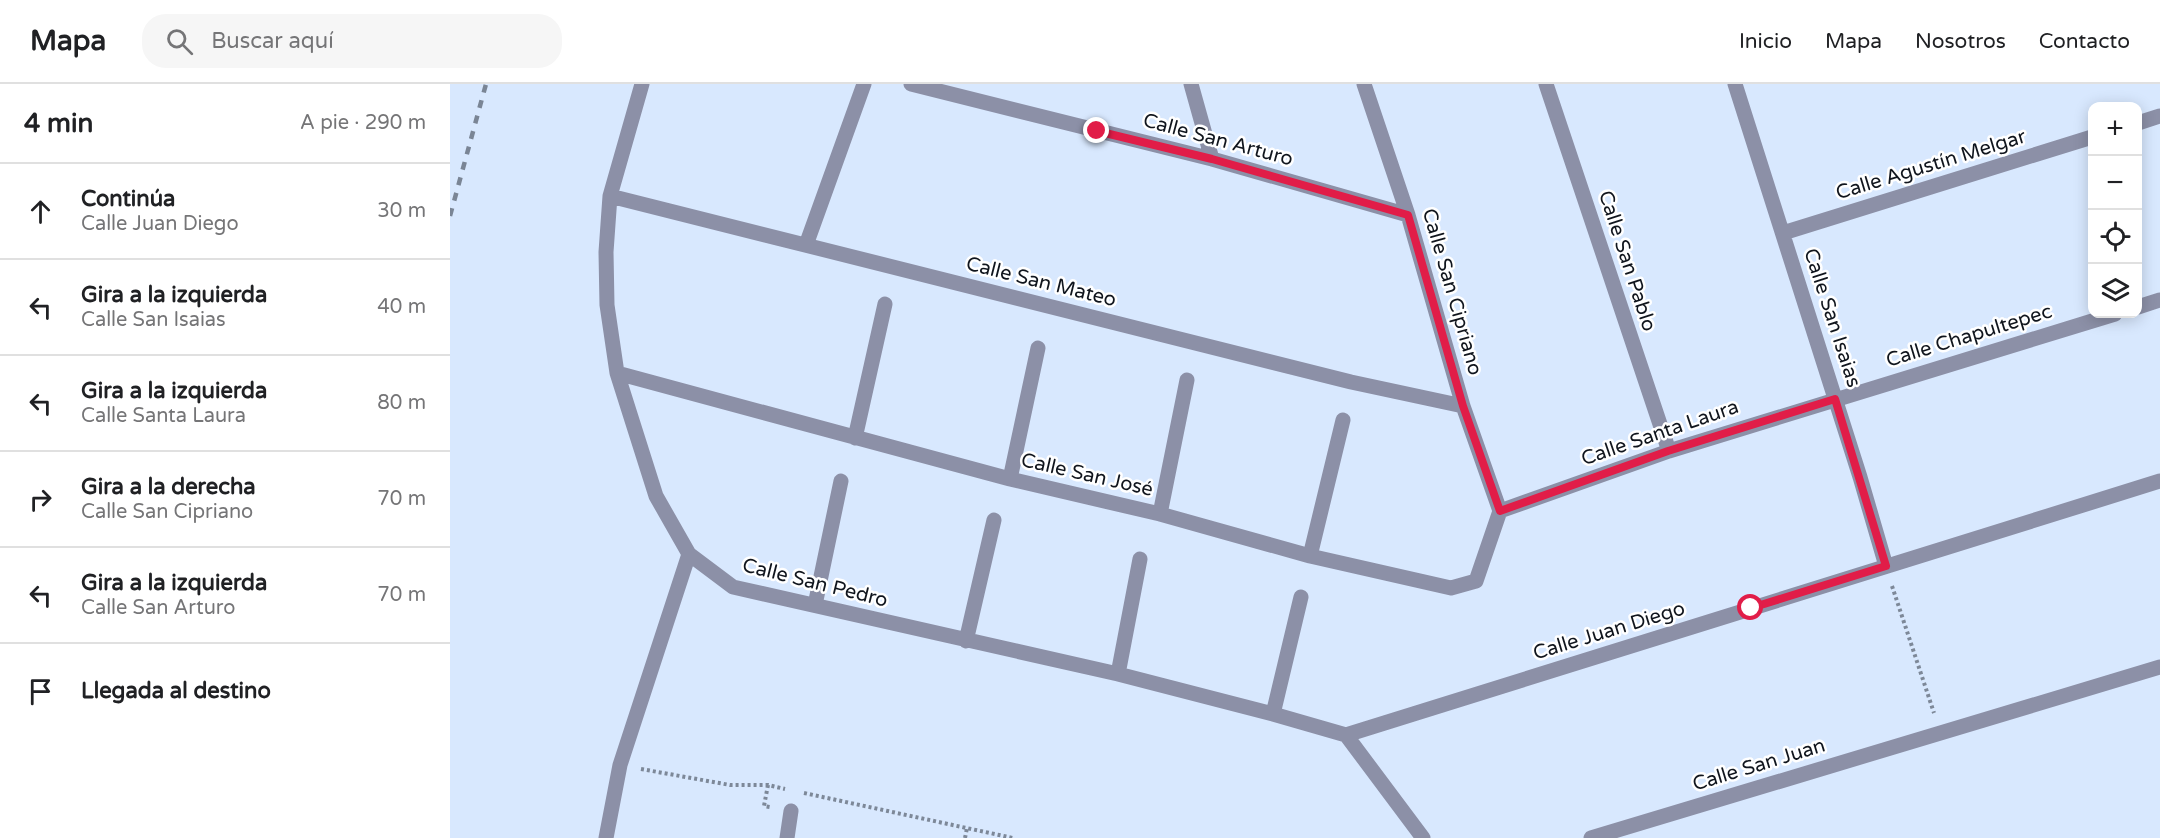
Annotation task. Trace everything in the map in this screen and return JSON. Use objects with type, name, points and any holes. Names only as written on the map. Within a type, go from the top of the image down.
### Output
[{"type":"street","name":"Calle San Pedro","points":[[642,84],[610,195],[606,252],[607,305],[617,374],[656,496],[689,554],[733,588],[1118,674],[1346,735]]},
{"type":"street","points":[[806,245],[864,84]]},
{"type":"street","name":"Calle San Arturo","points":[[911,84],[1212,159],[1408,215]]},
{"type":"street","points":[[1191,84],[1212,159]]},
{"type":"street","name":"Calle San Cipriano","points":[[1364,84],[1408,215],[1463,406],[1500,511]]},
{"type":"street","name":"Calle San Pablo","points":[[1546,84],[1668,451]]},
{"type":"street","name":"Calle San Isaias","points":[[1735,84],[1886,566]]},
{"type":"street","points":[[2142,122],[2160,116]]},
{"type":"street","name":"Calle Agustín Melgar","points":[[1783,233],[2088,138]]},
{"type":"street","name":"Calle San Mateo","points":[[610,195],[1351,382],[1463,406]]},
{"type":"street","points":[[2142,306],[2160,300]]},
{"type":"street","points":[[855,438],[885,304]]},
{"type":"street","name":"Calle Chapultepec","points":[[1835,399],[2102,318]]},
{"type":"street","points":[[1010,479],[1038,348]]},
{"type":"street","name":"Calle San José","points":[[617,374],[1010,479],[1160,514],[1310,556],[1451,588],[1476,581],[1500,511]]},
{"type":"street","points":[[1160,514],[1187,380]]},
{"type":"street","name":"Calle Santa Laura","points":[[1500,511],[1668,451],[1835,399]]},
{"type":"street","points":[[1310,556],[1343,420]]},
{"type":"street","points":[[815,605],[841,481]]},
{"type":"street","name":"Calle Juan Diego","points":[[1346,735],[2160,481]]},
{"type":"street","points":[[966,641],[994,520]]},
{"type":"street","points":[[606,838],[620,765],[689,554]]},
{"type":"street","points":[[1118,674],[1140,559]]},
{"type":"street","points":[[1273,714],[1301,597]]},
{"type":"street","name":"Calle San Juan","points":[[1591,838],[2160,667]]},
{"type":"street","points":[[1346,735],[1423,838]]},
{"type":"street","points":[[787,838],[791,812]]},
{"type":"path","points":[[1886,566],[1940,733]]},
{"type":"path","points":[[620,765],[730,785],[768,785],[792,790]]},
{"type":"path","points":[[803,793],[1013,838]]},
{"type":"path","points":[[965,838],[967,828]]},
{"type":"railway","points":[[450,216],[486,84]]},
{"type":"route","points":[[1097,131],[1212,159],[1408,215],[1463,406],[1500,511],[1668,451],[1835,399],[1886,566],[1751,608]]}]
